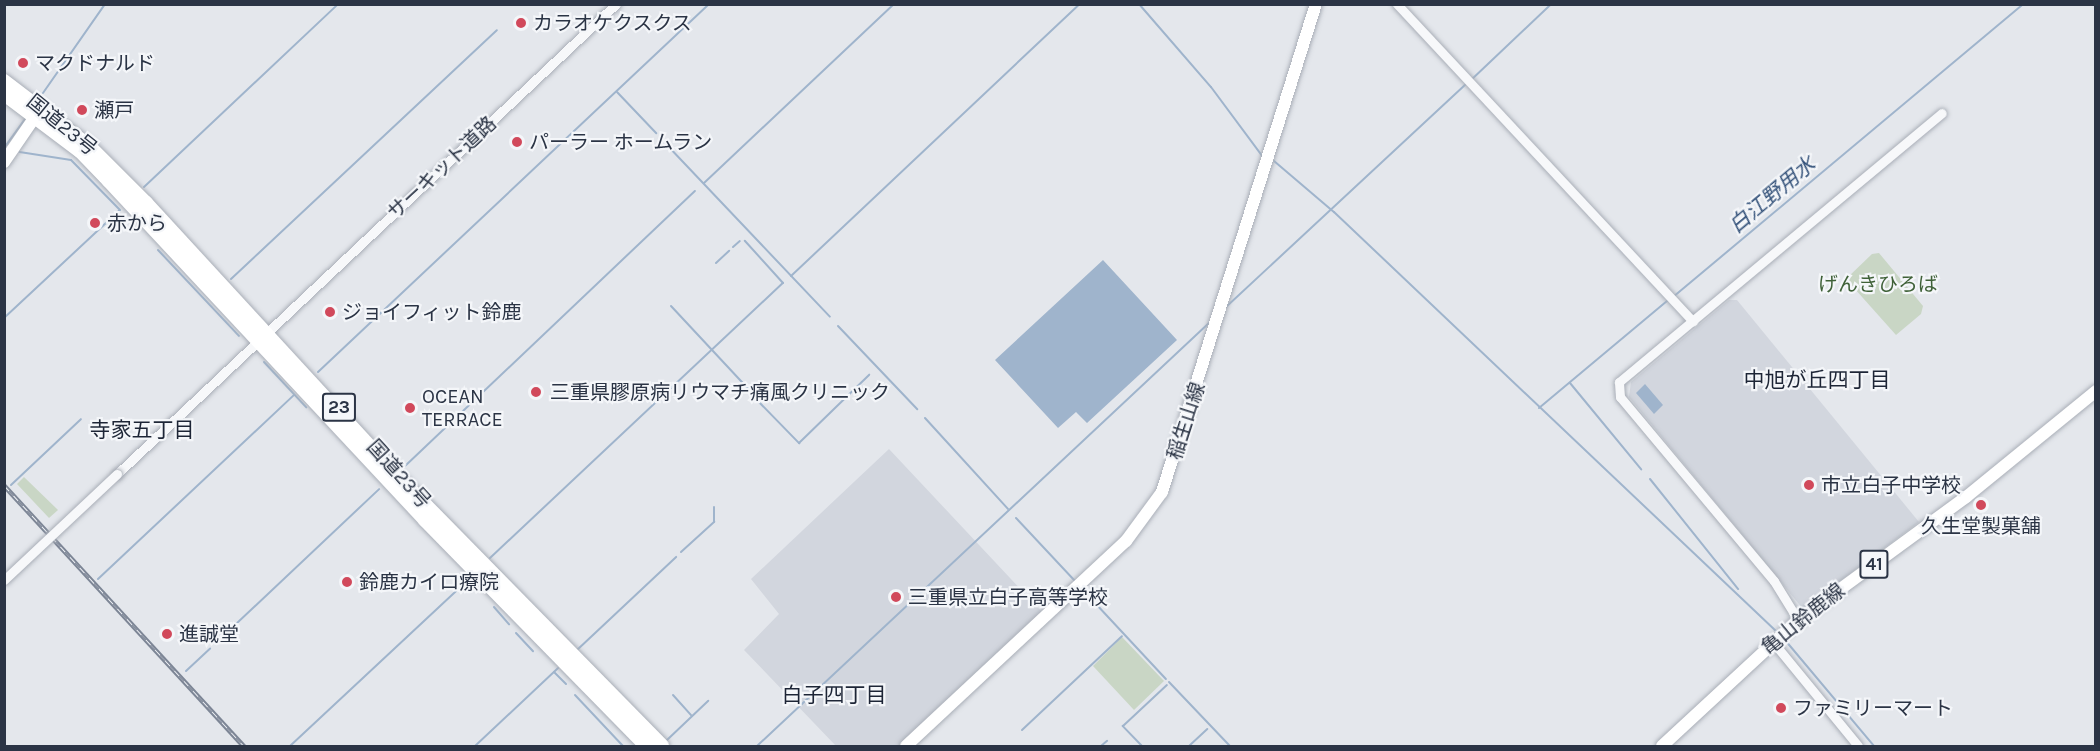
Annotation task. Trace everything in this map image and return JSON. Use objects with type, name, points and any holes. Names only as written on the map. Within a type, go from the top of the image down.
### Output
[{"type":"highway","name":"国道23号","points":[[4,81],[80,151],[264,336],[662,747]]},
{"type":"highway","name":"国道23号","points":[[4,94],[39,112]]},
{"type":"highway","name":"国道23号","points":[[264,336],[425,520],[646,747]]},
{"type":"main road","name":"稲生山線","points":[[906,747],[1140,526],[1170,471],[1316,4]]},
{"type":"main road","points":[[4,162],[39,112]]},
{"type":"main road","name":"亀山鈴鹿線","points":[[1662,747],[1798,620],[1966,497],[2096,391]]},
{"type":"street","name":"サーキット道路","points":[[4,580],[616,4]]},
{"type":"street","points":[[1397,4],[1693,321]]},
{"type":"street","points":[[1798,620],[1774,581],[1619,393],[1619,382],[1942,113]]},
{"type":"street","points":[[1773,642],[1858,747]]},
{"type":"shaded area","points":[[1729,300],[1737,300],[1919,522],[1803,609],[1629,397],[1631,382]]},
{"type":"shaded area","name":"三重県立白子高等学校","points":[[889,449],[1042,612],[898,746],[836,746],[744,650],[779,614],[751,579]]},
{"type":"green space","name":"げんきひろば","points":[[1879,253],[1923,306],[1921,314],[1896,335],[1846,279],[1872,254]]},
{"type":"green space","points":[[24,477],[58,510],[49,518],[17,484]]},
{"type":"green space","points":[[1122,637],[1164,681],[1134,710],[1093,666]]},
{"type":"water","points":[[1103,260],[1177,340],[1087,423],[1076,412],[1058,428],[995,360]]},
{"type":"water","points":[[1645,384],[1663,405],[1654,414],[1636,393]]},
{"type":"waterway","points":[[43,93],[105,4]]},
{"type":"waterway","points":[[144,187],[338,4]]},
{"type":"waterway","points":[[318,372],[709,4]]},
{"type":"waterway","points":[[704,183],[894,4]]},
{"type":"waterway","points":[[791,276],[1080,4]]},
{"type":"waterway","points":[[1139,4],[1211,87],[1263,157]]},
{"type":"waterway","points":[[1470,81],[1551,4]]},
{"type":"waterway","name":"白江野用水","points":[[1673,297],[2024,4]]},
{"type":"waterway","points":[[231,279],[497,30]]},
{"type":"waterway","points":[[1226,307],[1466,84]]},
{"type":"waterway","points":[[617,92],[656,133]]},
{"type":"waterway","points":[[4,148],[26,118]]},
{"type":"waterway","points":[[666,144],[830,317]]},
{"type":"waterway","points":[[4,318],[120,210],[71,160],[20,152]]},
{"type":"waterway","points":[[1274,161],[1334,212],[1776,631]]},
{"type":"waterway","points":[[404,467],[695,191]]},
{"type":"waterway","points":[[733,247],[740,241]]},
{"type":"waterway","points":[[490,558],[783,283],[745,241]]},
{"type":"waterway","points":[[158,250],[239,336]]},
{"type":"waterway","points":[[716,263],[729,251]]},
{"type":"waterway","name":"白江野用水","points":[[1539,408],[1668,300]]},
{"type":"waterway","points":[[671,306],[753,394]]},
{"type":"waterway","points":[[757,746],[1211,321]]},
{"type":"waterway","points":[[838,326],[917,409]]},
{"type":"waterway","points":[[264,362],[306,407]]},
{"type":"waterway","points":[[756,399],[799,443],[869,375]]},
{"type":"waterway","points":[[1570,383],[1641,469]]},
{"type":"waterway","points":[[98,579],[294,395]]},
{"type":"waterway","points":[[925,418],[1008,509]]},
{"type":"waterway","points":[[11,485],[81,419]]},
{"type":"waterway","points":[[1650,479],[1738,589]]},
{"type":"waterway","points":[[219,640],[379,489]]},
{"type":"waterway","points":[[681,552],[714,522],[714,507]]},
{"type":"waterway","points":[[1016,518],[1075,581]]},
{"type":"waterway","points":[[577,650],[676,557]]},
{"type":"waterway","points":[[290,746],[468,580]]},
{"type":"waterway","points":[[1082,589],[1166,679]]},
{"type":"waterway","points":[[494,607],[509,624]]},
{"type":"waterway","points":[[516,633],[533,651]]},
{"type":"waterway","points":[[1022,730],[1122,636]]},
{"type":"waterway","points":[[1785,640],[1874,746]]},
{"type":"waterway","points":[[186,671],[210,649]]},
{"type":"waterway","points":[[475,746],[558,668]]},
{"type":"waterway","points":[[554,672],[566,684]]},
{"type":"waterway","points":[[1169,682],[1230,746]]},
{"type":"waterway","points":[[1142,746],[1123,726],[1167,685]]},
{"type":"waterway","points":[[575,695],[623,746]]},
{"type":"waterway","points":[[673,695],[691,715]]},
{"type":"waterway","points":[[667,740],[708,701]]},
{"type":"waterway","points":[[1189,746],[1207,729]]},
{"type":"waterway","points":[[1101,746],[1107,741]]},
{"type":"railway","points":[[4,485],[244,746]]},
{"type":"place","name":"カラオケクスクス","points":[[521,23]]},
{"type":"place","name":"マクドナルド","points":[[23,63]]},
{"type":"place","name":"瀬戸","points":[[82,110]]},
{"type":"place","name":"パーラー ホームラン","points":[[517,142]]},
{"type":"place","name":"赤から","points":[[95,223]]},
{"type":"place","name":"ジョイフィット鈴鹿","points":[[330,312]]},
{"type":"place","name":"三重県膠原病リウマチ痛風クリニック","points":[[536,392]]},
{"type":"place","name":"OCEAN TERRACE","points":[[410,408]]},
{"type":"place","name":"市立白子中学校","points":[[1809,485]]},
{"type":"place","name":"久生堂製菓舗","points":[[1981,505]]},
{"type":"place","name":"鈴鹿カイロ療院","points":[[347,582]]},
{"type":"place","name":"三重県立白子高等学校","points":[[896,597]]},
{"type":"place","name":"進誠堂","points":[[167,634]]},
{"type":"place","name":"ファミリーマート","points":[[1781,708]]},
{"type":"district","name":"中旭が丘四丁目","points":[[1817,380]]},
{"type":"district","name":"寺家五丁目","points":[[142,430]]},
{"type":"district","name":"白子四丁目","points":[[834,695]]}]
